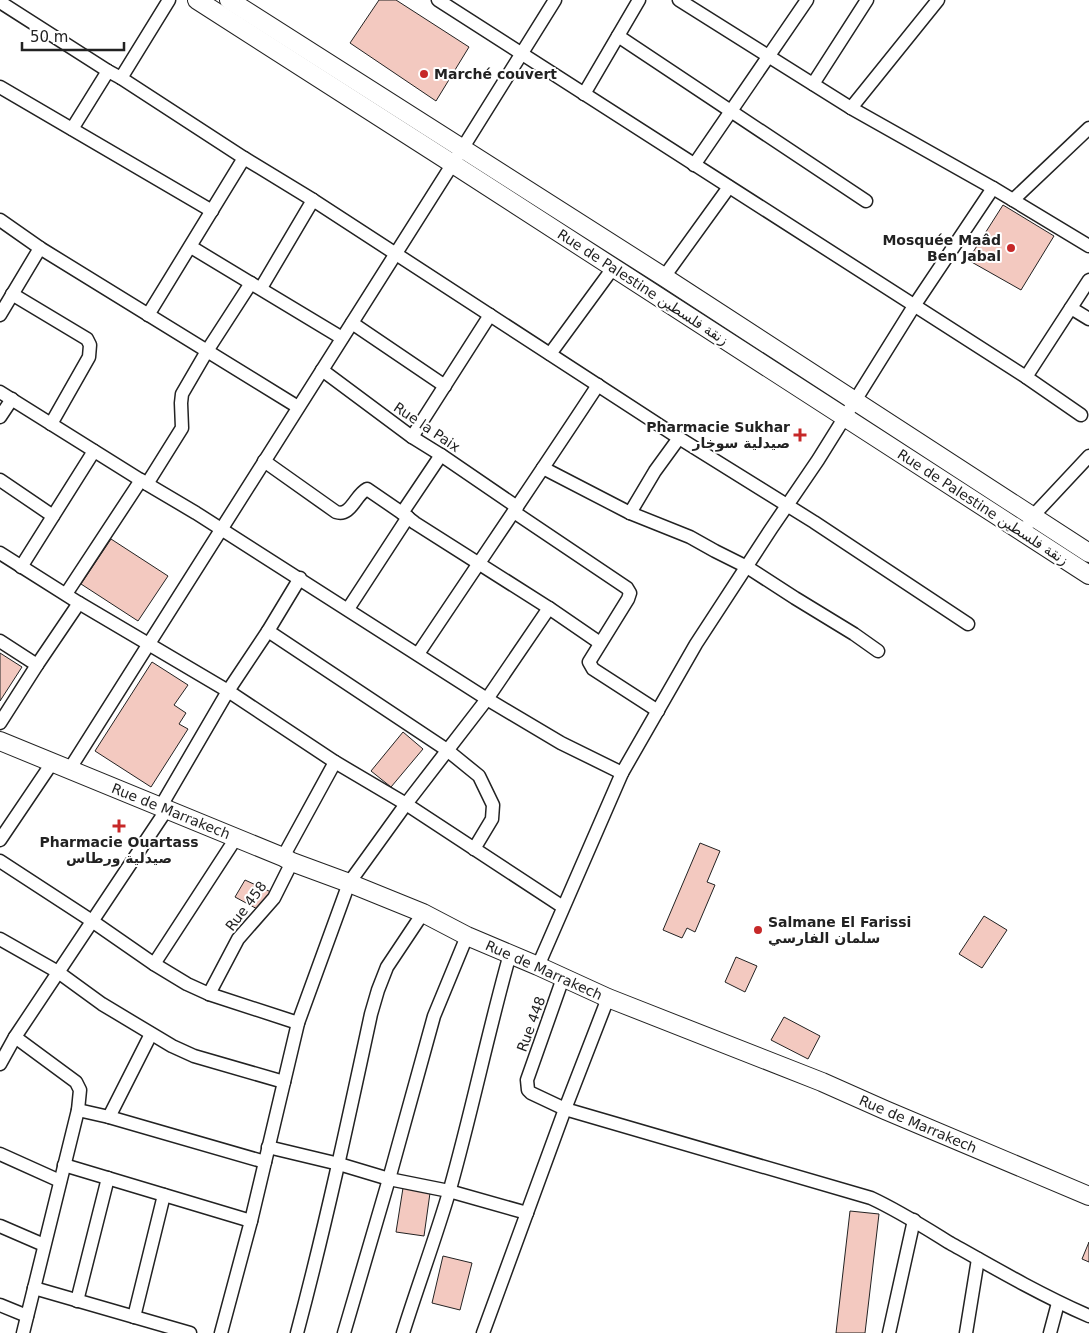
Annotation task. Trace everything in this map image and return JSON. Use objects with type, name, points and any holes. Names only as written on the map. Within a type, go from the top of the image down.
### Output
[{"type":"main road","name":"Rue de Palestine زنقة فلسطين","points":[[196,0],[664,277],[1089,554]]},
{"type":"main road","name":"Rue de Palestine زنقة فلسطين","points":[[229,0],[457,156],[612,268],[1089,575]]},
{"type":"main road","name":"Rue de Marrakech","points":[[0,741],[423,913],[466,936],[608,998],[822,1082],[1089,1196]]},
{"type":"street","points":[[121,78],[169,0]]},
{"type":"street","points":[[438,0],[1026,377],[1082,415]]},
{"type":"street","points":[[69,770],[555,0]]},
{"type":"street","points":[[584,94],[639,0]]},
{"type":"street","points":[[694,165],[807,0]]},
{"type":"street","points":[[813,84],[867,0]]},
{"type":"street","points":[[851,108],[938,0]]},
{"type":"street","points":[[0,2],[313,200],[679,438],[814,522],[968,624]]},
{"type":"street","points":[[687,2],[851,108],[993,188],[1089,246]]},
{"type":"street","points":[[618,36],[866,201]]},
{"type":"street","points":[[72,129],[108,71]]},
{"type":"street","points":[[0,87],[212,211]]},
{"type":"street","points":[[1013,200],[1089,128]]},
{"type":"street","points":[[148,315],[244,158]]},
{"type":"street","points":[[664,277],[729,187]]},
{"type":"street","points":[[538,966],[562,907],[622,773],[696,644],[855,401],[914,306],[993,188]]},
{"type":"street","points":[[66,594],[182,428],[182,394],[207,351],[256,286],[313,200]]},
{"type":"street","points":[[0,220],[40,248],[298,407]]},
{"type":"street","points":[[190,247],[342,338]]},
{"type":"street","points":[[1,311],[40,248]]},
{"type":"street","points":[[550,354],[612,268]]},
{"type":"street","points":[[1026,377],[1089,280]]},
{"type":"street","points":[[12,294],[87,339],[90,345],[89,357],[51,424]]},
{"type":"street","points":[[1071,308],[1089,319]]},
{"type":"street","points":[[412,437],[490,315]]},
{"type":"street","points":[[352,323],[445,386]]},
{"type":"street","name":"Rue la Paix","points":[[322,370],[412,437],[441,455],[627,588],[630,593],[628,599],[600,643]]},
{"type":"street","points":[[418,654],[598,385]]},
{"type":"street","points":[[0,392],[300,578],[487,699],[562,743],[622,773]]},
{"type":"street","points":[[0,417],[12,399]]},
{"type":"street","points":[[630,513],[679,438]]},
{"type":"street","points":[[21,567],[94,451]]},
{"type":"street","points":[[348,609],[441,455]]},
{"type":"street","points":[[1023,532],[1032,517],[1089,456]]},
{"type":"street","points":[[264,461],[336,512],[343,513],[347,511],[362,492],[367,489],[600,643],[590,658],[591,666],[658,711]]},
{"type":"street","points":[[543,468],[630,513],[690,537],[747,567],[878,651]]},
{"type":"street","points":[[0,480],[53,516]]},
{"type":"street","points":[[0,553],[79,603],[228,691],[336,762],[406,804],[562,907]]},
{"type":"street","points":[[1,1059],[164,807],[228,691],[300,578]]},
{"type":"street","points":[[0,722],[79,603]]},
{"type":"street","points":[[221,1333],[251,1221],[298,1023],[350,883],[446,750],[487,699],[549,608]]},
{"type":"street","points":[[268,631],[446,750],[479,776],[494,805],[492,819],[474,849]]},
{"type":"street","points":[[0,641],[37,665]]},
{"type":"street","name":"Rue 458","points":[[209,994],[238,939],[274,898],[287,859],[336,762]]},
{"type":"street","points":[[0,840],[52,763]]},
{"type":"street","points":[[154,964],[236,838]]},
{"type":"street","points":[[0,861],[187,984],[209,994],[298,1023]]},
{"type":"street","points":[[297,1333],[339,1164],[371,1014],[378,990],[387,967],[423,913]]},
{"type":"street","points":[[344,1333],[434,1016],[466,936]]},
{"type":"street","points":[[0,939],[58,972],[102,1004],[172,1046],[194,1056],[284,1082]]},
{"type":"street","points":[[402,1333],[449,1191],[472,1108],[510,954]]},
{"type":"street","name":"Rue 448","points":[[563,978],[527,1080],[528,1090],[531,1094],[565,1109]]},
{"type":"street","points":[[483,1333],[608,998]]},
{"type":"street","points":[[109,1117],[151,1034]]},
{"type":"street","points":[[16,1037],[76,1082],[80,1090],[78,1110],[23,1333]]},
{"type":"street","points":[[565,1109],[871,1198],[903,1213],[978,1259],[1058,1303],[1089,1316]]},
{"type":"street","points":[[78,1110],[109,1117],[265,1162]]},
{"type":"street","points":[[268,1147],[389,1178],[449,1191],[527,1213]]},
{"type":"street","points":[[0,1154],[60,1181]]},
{"type":"street","points":[[64,1164],[251,1221]]},
{"type":"street","points":[[77,1300],[108,1178]]},
{"type":"street","points":[[134,1317],[164,1195]]},
{"type":"street","points":[[889,1333],[914,1220]]},
{"type":"street","points":[[0,1226],[44,1245]]},
{"type":"street","points":[[966,1333],[978,1259]]},
{"type":"street","points":[[34,1288],[190,1333]]},
{"type":"street","points":[[1050,1333],[1058,1303]]},
{"type":"street","points":[[0,1305],[27,1316]]},
{"type":"building","name":"Marché couvert","points":[[379,0],[396,0],[469,47],[436,101],[350,43]]},
{"type":"building","name":"Mosquée Maâd Ben Jabal","points":[[1003,205],[1054,236],[1021,290],[968,260]]},
{"type":"building","points":[[111,539],[168,576],[138,621],[81,584]]},
{"type":"building","points":[[0,653],[22,667],[0,701]]},
{"type":"building","points":[[152,662],[188,685],[174,705],[186,713],[179,724],[188,729],[151,787],[95,751]]},
{"type":"building","points":[[403,732],[423,749],[391,787],[371,771]]},
{"type":"building","points":[[700,843],[720,851],[707,882],[715,885],[695,932],[687,928],[682,938],[663,930]]},
{"type":"building","points":[[245,880],[271,892],[261,911],[235,897]]},
{"type":"building","points":[[984,916],[1007,930],[982,968],[959,954]]},
{"type":"building","points":[[736,957],[757,966],[745,992],[725,982]]},
{"type":"building","points":[[784,1017],[820,1036],[808,1059],[771,1040]]},
{"type":"building","points":[[403,1188],[430,1193],[424,1236],[396,1232]]},
{"type":"building","points":[[850,1211],[879,1214],[865,1333],[836,1333]]},
{"type":"building","points":[[1089,1242],[1089,1262],[1082,1259]]},
{"type":"building","points":[[443,1256],[472,1263],[460,1310],[432,1303]]},
{"type":"place","name":"Marché couvert","points":[[424,74]]},
{"type":"place","name":"Mosquée Maâd Ben Jabal","points":[[1011,248]]},
{"type":"place","name":"Pharmacie Sukhar صيدلية سوخار","points":[[800,435]]},
{"type":"place","name":"Pharmacie Ouartass صيدلية ورطاس","points":[[119,826]]},
{"type":"place","name":"Salmane El Farissi سلمان الفارسي","points":[[758,930]]}]
